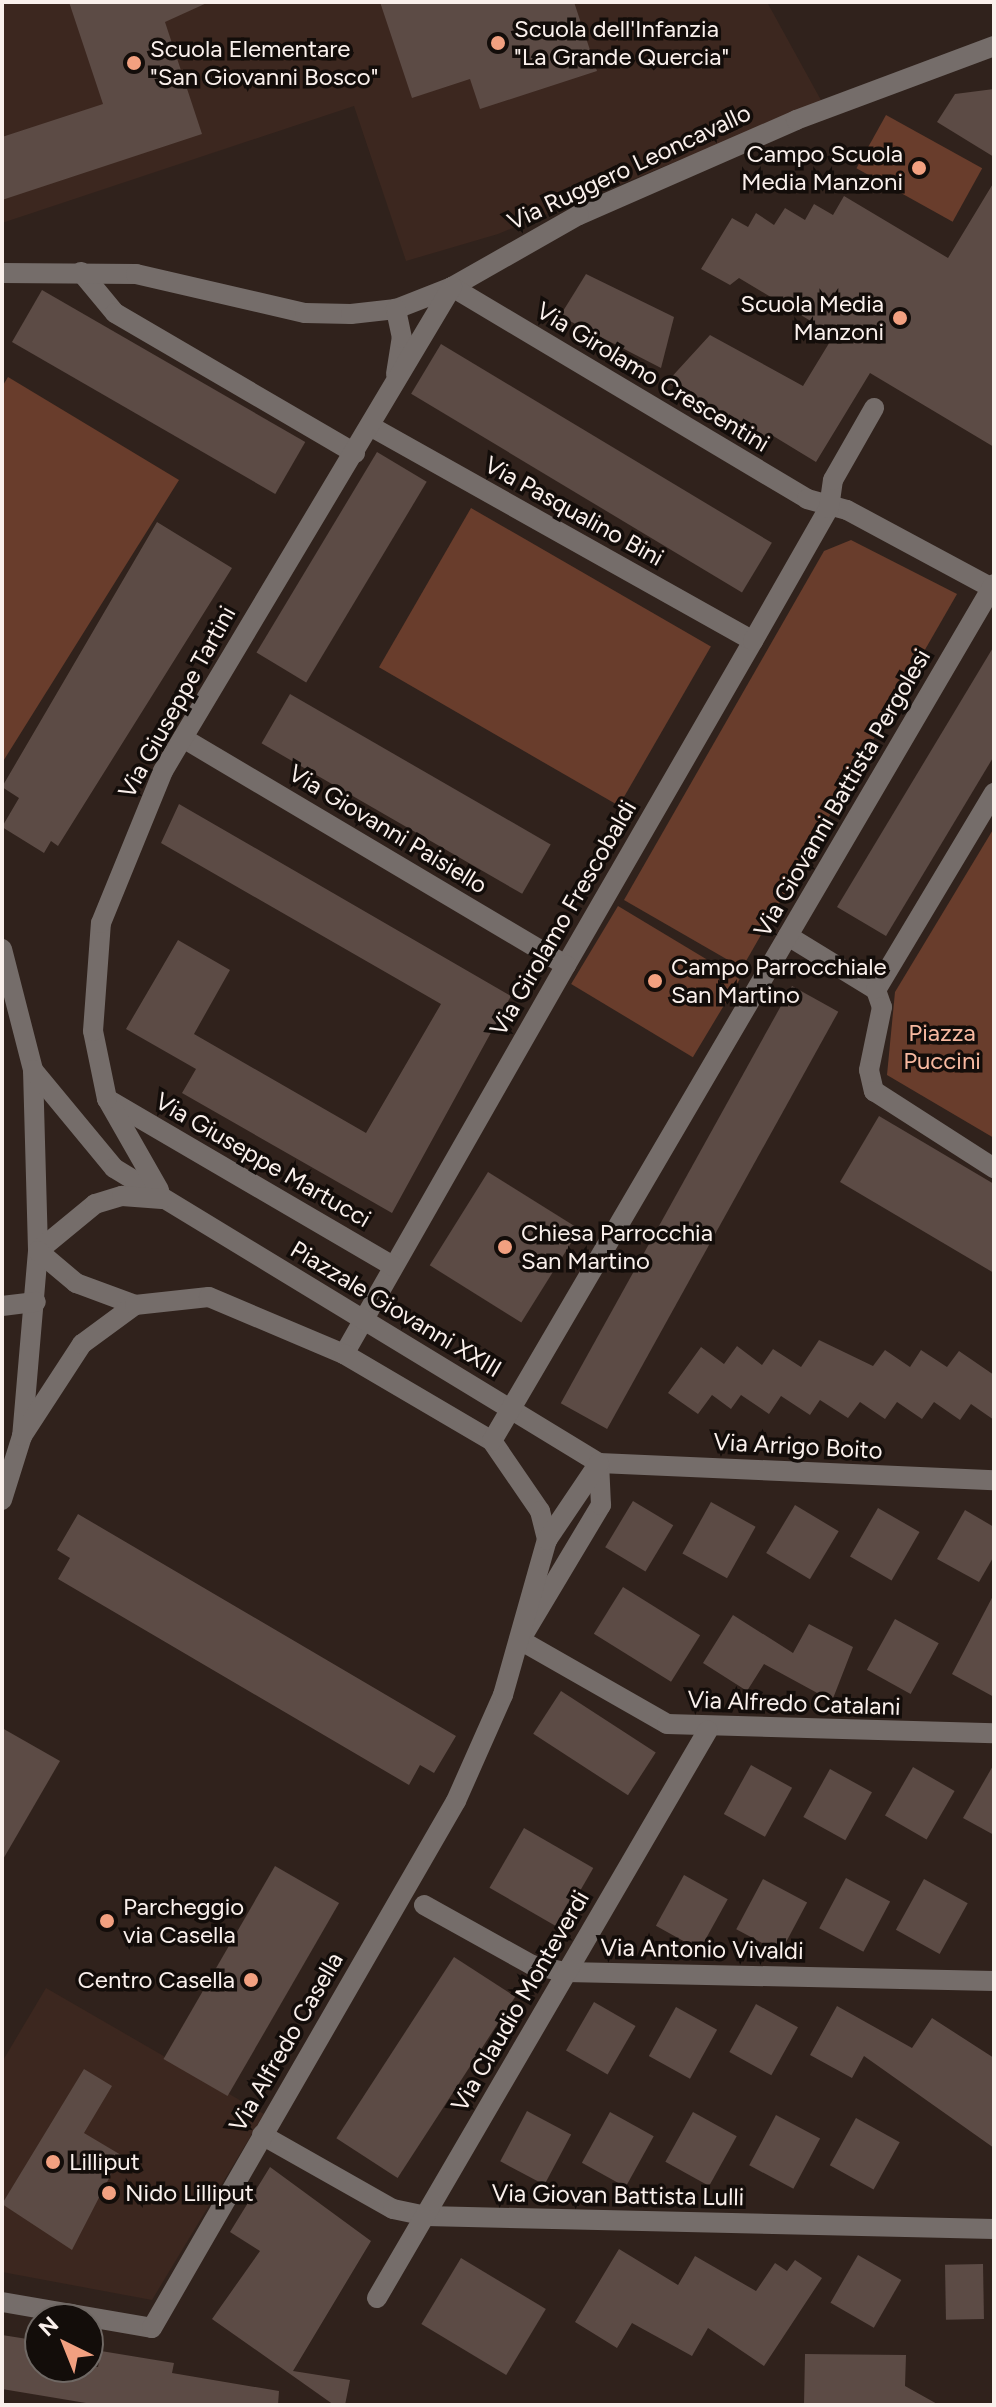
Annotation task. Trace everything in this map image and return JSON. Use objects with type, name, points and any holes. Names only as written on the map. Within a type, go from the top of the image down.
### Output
[{"type":"street","name":"Via Ruggero Leoncavallo","points":[[2,273],[136,274],[305,313],[396,309],[452,287],[579,215],[796,120],[994,46]]},
{"type":"street","points":[[81,272],[115,313],[355,453]]},
{"type":"street","name":"Via Giuseppe Tartini","points":[[166,1199],[134,1156],[107,1099],[93,1031],[101,923],[183,738],[452,287]]},
{"type":"street","name":"Via Girolamo Crescentini","points":[[452,287],[829,508]]},
{"type":"street","name":"Via Giuseppe Tartini","points":[[394,386],[402,338],[396,309]]},
{"type":"street","name":"Via Girolamo Frescobaldi","points":[[344,1354],[829,508],[833,480],[874,408]]},
{"type":"street","name":"Via Pasqualino Bini","points":[[370,426],[753,641]]},
{"type":"street","points":[[829,508],[847,510],[993,587]]},
{"type":"street","name":"Via Giovanni Battista Pergolesi","points":[[492,1441],[993,587]]},
{"type":"street","name":"Via Giovanni Paisiello","points":[[183,738],[566,965]]},
{"type":"street","points":[[876,990],[994,793]]},
{"type":"street","points":[[788,936],[876,990],[882,1007],[869,1070],[874,1091],[994,1168]]},
{"type":"street","points":[[2,949],[33,1070],[38,1251],[36,1302],[22,1436],[2,1500]]},
{"type":"street","name":"Piazzale Giovanni XXIII","points":[[33,1070],[114,1168],[599,1463]]},
{"type":"street","name":"Via Giuseppe Martucci","points":[[107,1099],[393,1266]]},
{"type":"street","name":"Piazzale Giovanni XXIII","points":[[38,1251],[95,1204],[122,1196],[166,1199]]},
{"type":"street","points":[[38,1251],[76,1283],[135,1305],[209,1297],[344,1354],[492,1441],[540,1511],[547,1540]]},
{"type":"street","points":[[2,1306],[36,1302]]},
{"type":"street","points":[[22,1436],[82,1344],[135,1305]]},
{"type":"street","name":"Via Arrigo Boito","points":[[599,1463],[994,1480]]},
{"type":"street","name":"Via Alfredo Casella","points":[[520,1640],[528,1588],[547,1540],[599,1463]]},
{"type":"street","name":"Via Alfredo Casella","points":[[2,2302],[152,2328],[456,1801],[520,1640],[601,1505],[599,1463]]},
{"type":"street","name":"Via Alfredo Catalani","points":[[520,1640],[667,1724],[708,1730],[994,1733]]},
{"type":"street","name":"Via Claudio Monteverdi","points":[[377,2298],[708,1730]]},
{"type":"street","name":"Via Antonio Vivaldi","points":[[424,1905],[532,1965],[566,1972],[994,1981]]},
{"type":"street","name":"Via Giovan Battista Lulli","points":[[262,2135],[393,2209],[426,2216],[994,2229]]},
{"type":"shaded area","points":[[2,2],[767,2],[822,102],[498,234],[406,261],[354,106],[2,223]]},
{"type":"shaded area","name":"Nido Lilliput","points":[[46,1988],[264,2114],[152,2300],[2,2272],[2,2062]]},
{"type":"green space","name":"Campo Scuola Media Manzoni","points":[[886,115],[982,168],[953,222],[856,168]]},
{"type":"green space","points":[[8,377],[179,480],[2,763],[2,387]]},
{"type":"green space","points":[[471,508],[711,646],[619,806],[379,667]]},
{"type":"green space","points":[[851,540],[957,594],[742,968],[624,900],[824,551]]},
{"type":"green space","name":"Piazza Puccini","points":[[994,828],[994,1138],[887,1075],[895,992]]},
{"type":"green space","name":"Campo Parrocchiale San Martino","points":[[618,906],[740,979],[693,1057],[571,984]]},
{"type":"building","name":"Scuola Elementare \"San Giovanni Bosco\"","points":[[69,2],[209,2],[165,22],[202,134],[2,200],[2,137],[103,104]]},
{"type":"building","name":"Scuola dell'Infanzia \"La Grande Quercia\"","points":[[380,2],[574,2],[597,71],[480,109],[470,79],[412,98]]},
{"type":"building","points":[[994,89],[994,157],[937,122],[955,94]]},
{"type":"building","name":"Scuola Media Manzoni","points":[[994,182],[994,447],[870,373],[816,462],[770,434],[764,444],[667,382],[710,335],[803,386],[834,335],[739,278],[730,285],[701,269],[732,218],[748,227],[756,213],[774,225],[785,208],[805,220],[814,204],[833,215],[844,196],[948,258]]},
{"type":"building","points":[[586,274],[674,317],[661,368],[560,316]]},
{"type":"building","points":[[42,290],[305,442],[275,494],[12,342]]},
{"type":"building","points":[[441,344],[772,543],[742,593],[411,394]]},
{"type":"building","points":[[377,452],[427,482],[306,682],[256,653]]},
{"type":"building","points":[[157,522],[232,568],[58,846],[51,841],[44,853],[2,827],[19,798],[2,787]]},
{"type":"building","points":[[994,646],[994,756],[886,936],[837,907]]},
{"type":"building","points":[[290,694],[551,844],[522,894],[262,743]]},
{"type":"building","points":[[179,804],[511,996],[392,1213],[182,1093],[196,1069],[126,1029],[178,940],[230,970],[194,1034],[366,1133],[441,1004],[161,843]]},
{"type":"building","points":[[792,986],[838,1012],[607,1429],[561,1403]]},
{"type":"building","points":[[879,1116],[994,1184],[994,1273],[840,1182]]},
{"type":"building","name":"Chiesa Parrocchia San Martino","points":[[488,1172],[580,1229],[521,1323],[430,1265]]},
{"type":"building","points":[[819,1340],[873,1366],[885,1350],[910,1367],[921,1350],[947,1367],[959,1351],[994,1375],[994,1420],[971,1404],[960,1420],[934,1402],[922,1419],[897,1402],[885,1419],[860,1402],[848,1418],[820,1400],[810,1415],[781,1396],[769,1414],[741,1395],[731,1409],[712,1395],[698,1414],[668,1393],[701,1347],[724,1364],[737,1346],[762,1365],[773,1349],[801,1367]]},
{"type":"building","points":[[633,1501],[673,1525],[645,1571],[605,1547]]},
{"type":"building","points":[[711,1502],[756,1527],[727,1578],[682,1554]]},
{"type":"building","points":[[795,1505],[839,1531],[810,1579],[766,1553]]},
{"type":"building","points":[[878,1508],[920,1532],[892,1580],[850,1556]]},
{"type":"building","points":[[965,1510],[994,1527],[994,1556],[979,1582],[937,1559]]},
{"type":"building","points":[[78,1514],[456,1736],[434,1773],[420,1765],[409,1785],[58,1579],[70,1558],[57,1550]]},
{"type":"building","points":[[623,1587],[700,1635],[671,1682],[594,1634]]},
{"type":"building","points":[[994,1594],[994,1697],[952,1674]]},
{"type":"building","points":[[733,1615],[793,1653],[809,1624],[853,1647],[832,1701],[764,1664],[747,1691],[703,1663]]},
{"type":"building","points":[[895,1619],[939,1643],[911,1694],[867,1670]]},
{"type":"building","points":[[561,1691],[656,1753],[628,1795],[533,1734]]},
{"type":"building","points":[[2,1728],[60,1761],[2,1861]]},
{"type":"building","points":[[994,1764],[994,1835],[963,1818]]},
{"type":"building","points":[[751,1765],[792,1788],[765,1837],[724,1814]]},
{"type":"building","points":[[913,1767],[955,1791],[927,1839],[885,1815]]},
{"type":"building","points":[[830,1769],[872,1792],[845,1840],[803,1817]]},
{"type":"building","points":[[524,1828],[593,1868],[559,1928],[490,1888]]},
{"type":"building","name":"Centro Casella","points":[[275,1866],[339,1903],[228,2096],[164,2059]]},
{"type":"building","points":[[684,1875],[728,1899],[700,1950],[656,1926]]},
{"type":"building","points":[[846,1878],[890,1901],[863,1952],[819,1928]]},
{"type":"building","points":[[763,1879],[807,1902],[780,1953],[736,1929]]},
{"type":"building","points":[[924,1879],[968,1903],[940,1954],[896,1930]]},
{"type":"building","points":[[454,1957],[515,1997],[398,2178],[336,2138]]},
{"type":"building","points":[[594,2002],[636,2026],[608,2074],[566,2050]]},
{"type":"building","points":[[756,2004],[798,2027],[771,2075],[729,2052]]},
{"type":"building","points":[[837,2006],[912,2048],[932,2018],[994,2058],[994,2148],[864,2056],[852,2078],[810,2055]]},
{"type":"building","points":[[676,2007],[717,2030],[690,2079],[649,2056]]},
{"type":"building","name":"Lilliput","points":[[84,2069],[112,2086],[84,2133],[121,2155],[72,2250],[2,2204]]},
{"type":"building","points":[[527,2111],[571,2134],[544,2185],[500,2161]]},
{"type":"building","points":[[610,2112],[654,2136],[626,2187],[582,2163]]},
{"type":"building","points":[[693,2112],[737,2136],[709,2186],[665,2162]]},
{"type":"building","points":[[776,2115],[820,2138],[793,2189],[749,2165]]},
{"type":"building","points":[[856,2118],[900,2142],[874,2189],[830,2165]]},
{"type":"building","points":[[270,2167],[371,2241],[293,2371],[350,2380],[345,2405],[334,2405],[212,2319],[260,2251],[230,2232]]},
{"type":"building","points":[[619,2249],[678,2285],[695,2256],[756,2291],[775,2263],[787,2271],[795,2260],[822,2278],[764,2366],[708,2328],[692,2356],[632,2323],[617,2348],[575,2322]]},
{"type":"building","points":[[858,2255],[901,2280],[874,2328],[830,2303]]},
{"type":"building","points":[[461,2258],[546,2309],[506,2375],[421,2324]]},
{"type":"building","points":[[983,2264],[984,2319],[946,2320],[945,2265]]},
{"type":"building","points":[[2,2335],[24,2338],[24,2383],[104,2383],[104,2351],[174,2363],[172,2373],[279,2391],[278,2405],[98,2405],[2,2389]]},
{"type":"building","points":[[805,2354],[906,2355],[905,2386],[939,2405],[804,2405]]},
{"type":"place","name":"Scuola dell'Infanzia \"La Grande Quercia\"","points":[[498,43]]},
{"type":"place","name":"Scuola Elementare \"San Giovanni Bosco\"","points":[[134,63]]},
{"type":"place","name":"Campo Scuola Media Manzoni","points":[[919,168]]},
{"type":"place","name":"Scuola Media Manzoni","points":[[900,318]]},
{"type":"place","name":"Campo Parrocchiale San Martino","points":[[655,981]]},
{"type":"place","name":"Chiesa Parrocchia San Martino","points":[[505,1247]]},
{"type":"place","name":"Parcheggio via Casella","points":[[107,1921]]},
{"type":"place","name":"Centro Casella","points":[[251,1980]]},
{"type":"place","name":"Lilliput","points":[[53,2162]]},
{"type":"place","name":"Nido Lilliput","points":[[109,2193]]}]
